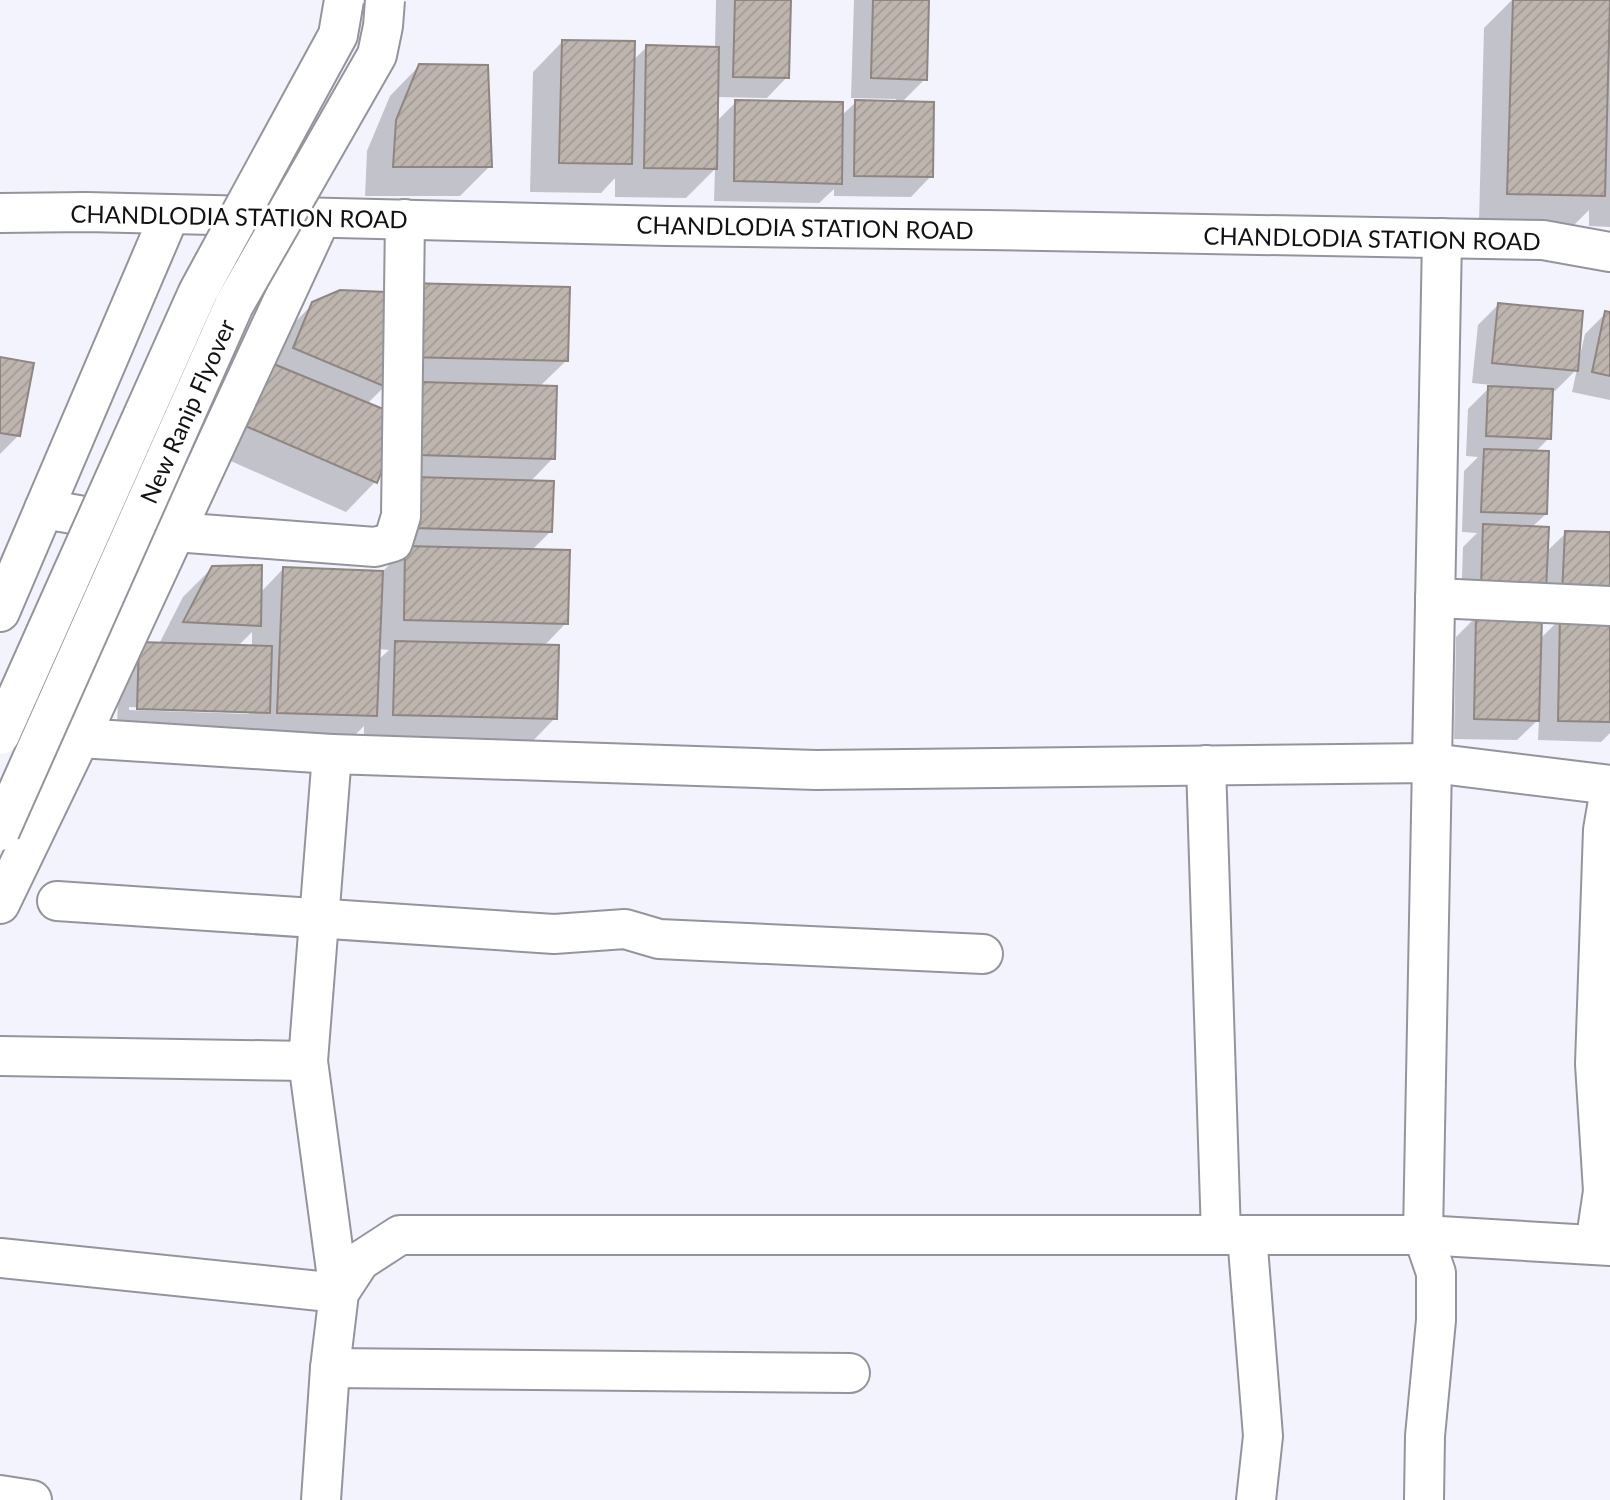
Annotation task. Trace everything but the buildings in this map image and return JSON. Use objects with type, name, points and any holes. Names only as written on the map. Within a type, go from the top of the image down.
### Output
[{"type":"street","name":"New Ranip Flyover","points":[[0,734],[198,292],[338,36],[344,0]]},
{"type":"street","name":"New Ranip Flyover","points":[[0,831],[234,305],[377,55],[385,0]]},
{"type":"street","name":"CHANDLODIA STATION ROAD","points":[[0,213],[86,212],[668,226],[1543,240],[1610,252]]},
{"type":"street","points":[[0,612],[170,214]]},
{"type":"street","points":[[0,904],[80,738],[321,218]]},
{"type":"street","points":[[44,509],[175,532],[375,547],[393,542],[401,516],[405,219]]},
{"type":"street","points":[[1423,1500],[1425,1436],[1436,1320],[1436,1273],[1423,1235],[1442,238]]},
{"type":"street","points":[[1435,598],[1610,606]]},
{"type":"street","points":[[80,738],[332,754],[816,769],[1432,763],[1610,787],[1603,830],[1595,1050],[1603,1191],[1603,1245],[1423,1235],[400,1235],[360,1261],[339,1293]]},
{"type":"street","points":[[321,1500],[330,1368],[339,1293],[309,1061],[332,754]]},
{"type":"street","points":[[1206,765],[1234,1235],[1263,1436],[1256,1500]]},
{"type":"street","points":[[57,901],[554,934],[625,929],[659,939],[983,954]]},
{"type":"street","points":[[0,1056],[309,1061]]},
{"type":"street","points":[[0,1258],[339,1293]]},
{"type":"street","points":[[330,1368],[850,1373]]},
{"type":"street","points":[[0,1495],[32,1500]]}]
